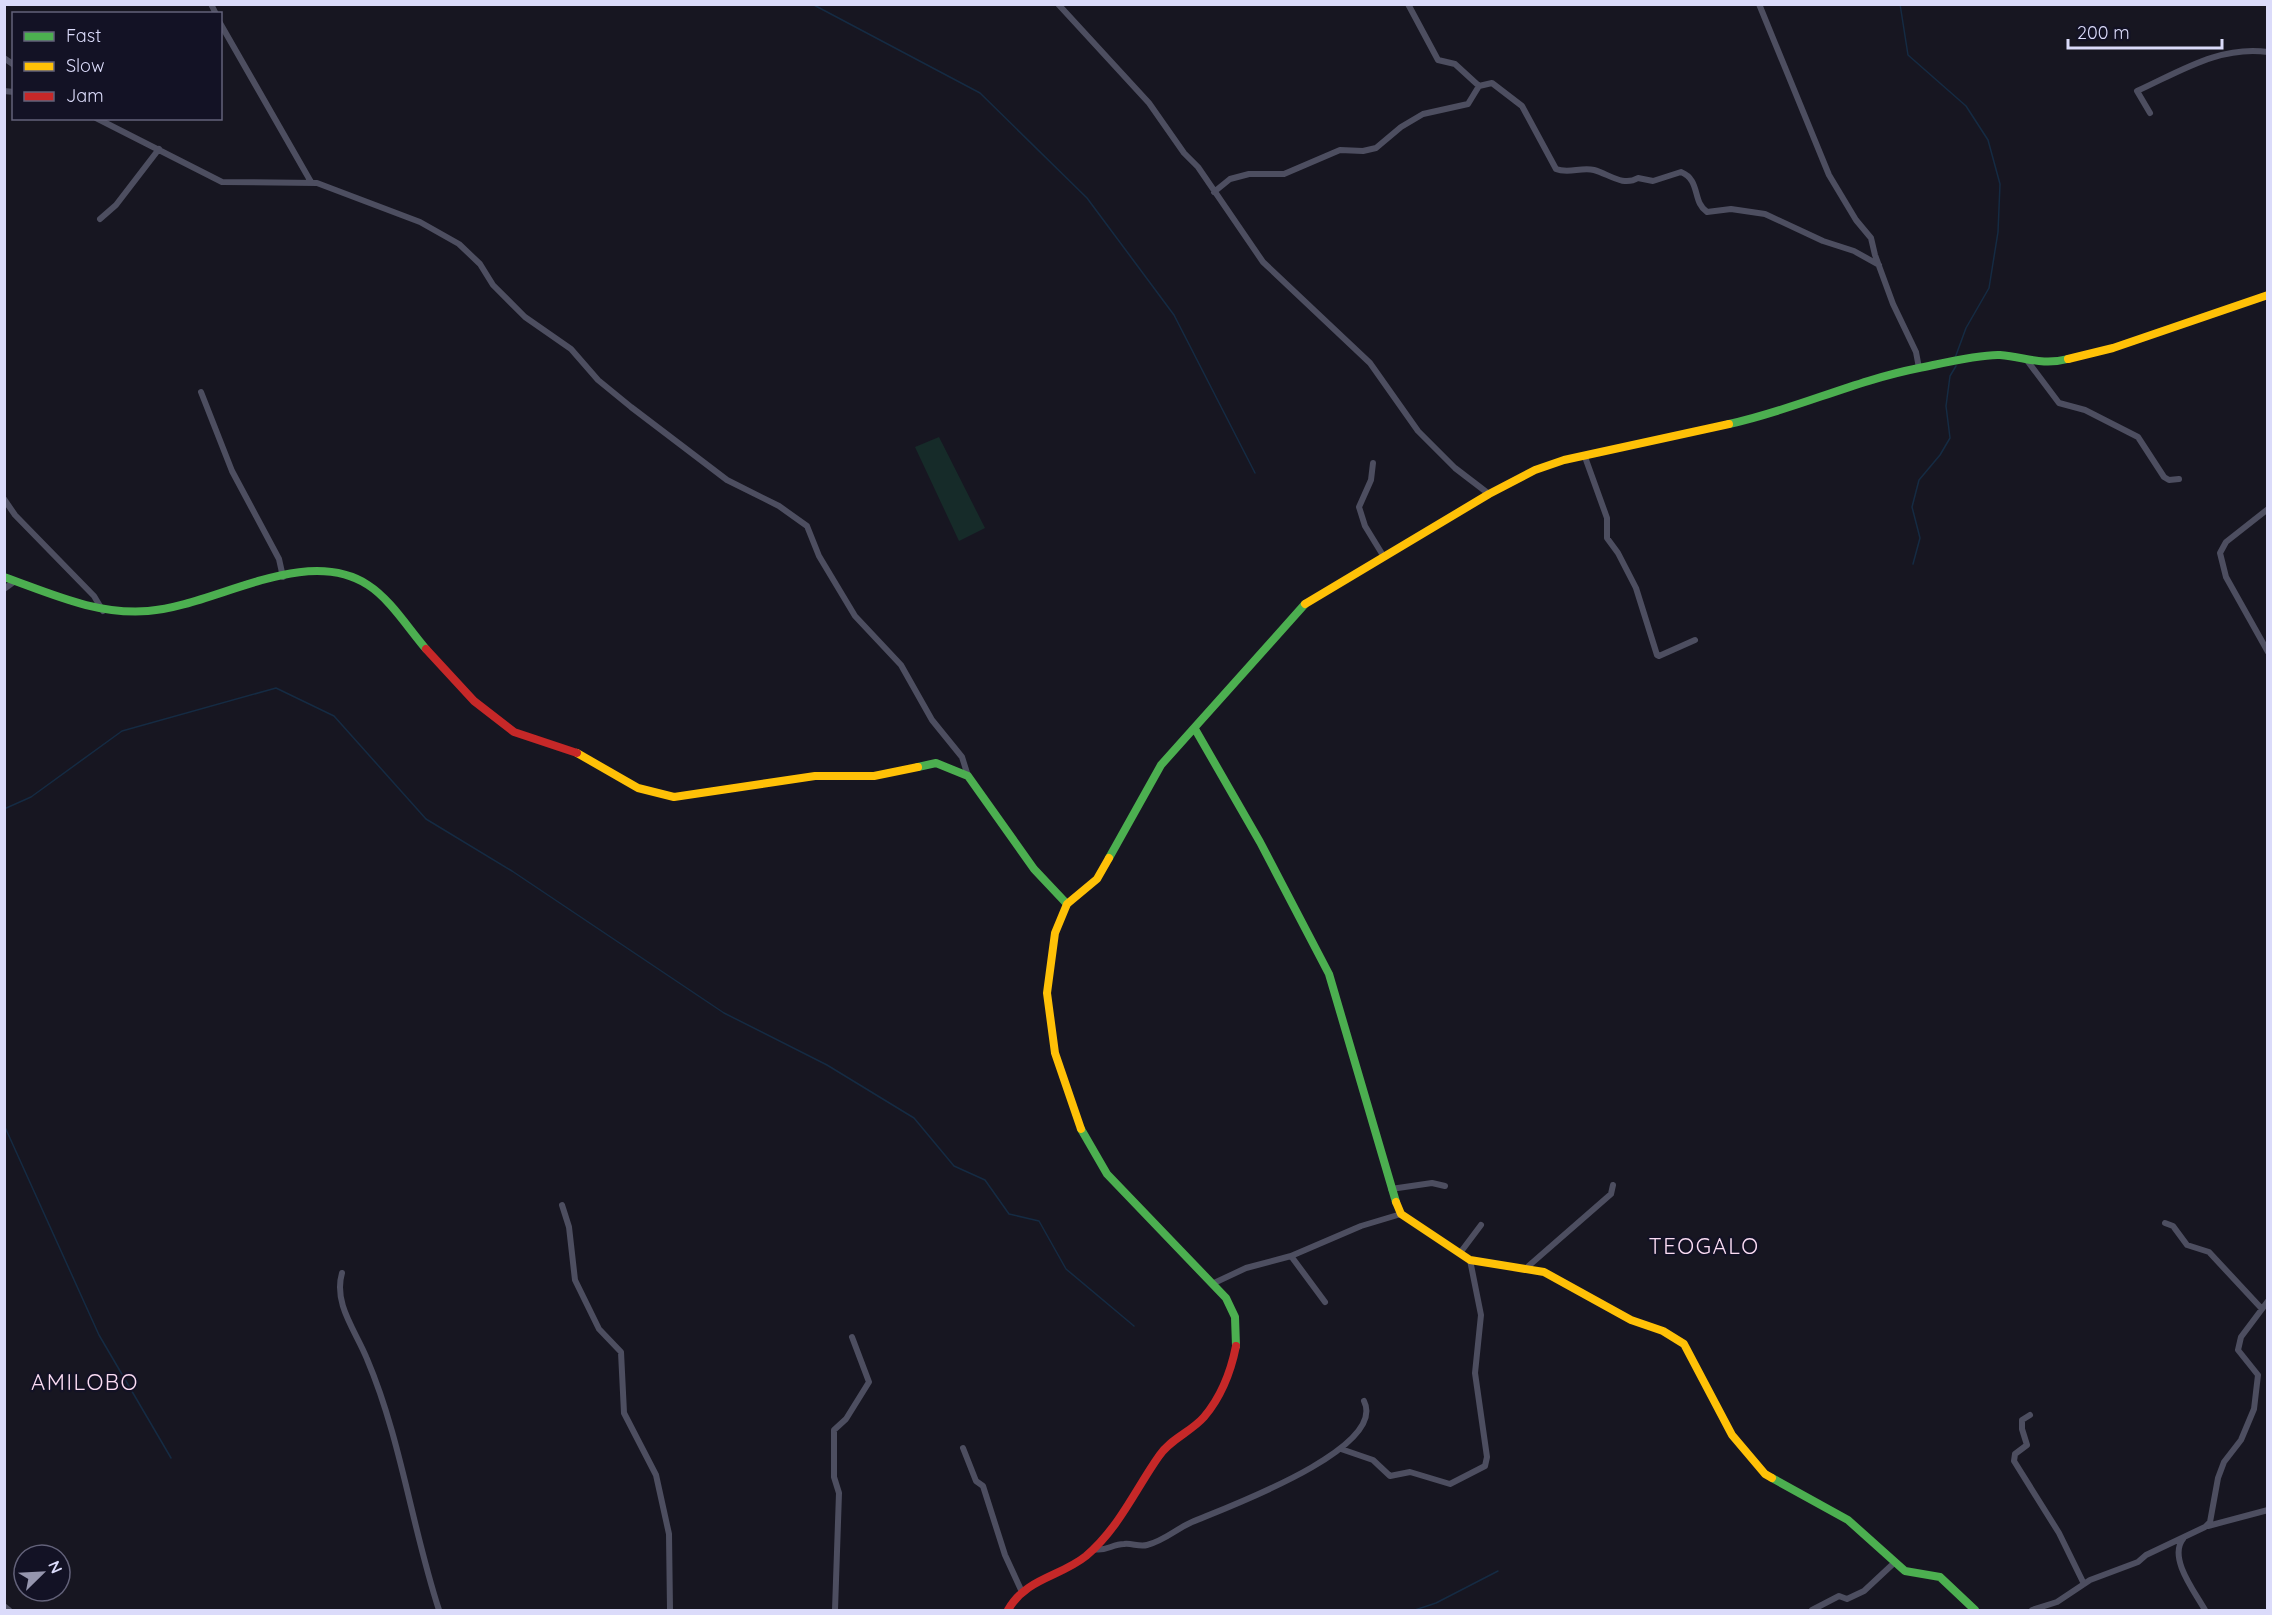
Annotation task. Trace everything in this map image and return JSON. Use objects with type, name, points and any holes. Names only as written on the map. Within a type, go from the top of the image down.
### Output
[{"type":"street","points":[[1058,4],[1149,103],[1263,262],[1370,363],[1418,431],[1455,468],[1489,494]]},
{"type":"street","points":[[1408,4],[1438,60],[1462,68],[1479,86]]},
{"type":"street","points":[[1759,4],[1829,175],[1856,220],[1871,238],[1893,304],[1916,352],[1919,368]]},
{"type":"street","points":[[222,26],[311,182]]},
{"type":"street","points":[[2150,113],[2137,91],[2159,79],[2214,57],[2243,49],[2268,52]]},
{"type":"street","points":[[1214,192],[1230,179],[1249,174],[1284,174],[1340,150],[1363,151],[1376,148],[1401,127],[1423,114],[1468,104],[1479,86],[1492,82],[1522,106],[1530,117],[1551,163],[1561,171],[1592,170],[1614,180],[1632,182],[1638,178],[1653,181],[1681,172],[1688,175],[1695,183],[1702,209],[1707,212],[1731,209],[1765,214],[1823,241],[1854,250],[1879,265]]},
{"type":"street","points":[[100,120],[225,182],[311,182],[420,222],[459,244],[480,264],[493,285],[525,317],[571,349],[598,380],[631,407],[727,480],[779,506],[801,520],[812,534],[819,556],[855,616],[901,665],[932,720],[962,757],[968,776],[1021,852],[1067,904]]},
{"type":"street","points":[[100,219],[116,205],[159,149]]},
{"type":"street","points":[[1008,1611],[1022,1592],[1047,1573],[1084,1557],[1094,1549],[1124,1515],[1160,1453],[1204,1417],[1231,1372],[1236,1344],[1235,1317],[1226,1298],[1107,1174],[1087,1142],[1073,1109],[1055,1053],[1047,993],[1056,933],[1067,904],[1096,879],[1161,765],[1302,606],[1489,494],[1535,470],[1773,415],[1856,383],[1919,368],[1999,355],[2042,363],[2056,362],[2113,348],[2268,295]]},
{"type":"street","points":[[2025,359],[2060,403],[2085,410],[2134,435],[2164,477],[2169,480],[2179,479]]},
{"type":"street","points":[[201,392],[232,471],[279,559],[283,576]]},
{"type":"street","points":[[1585,457],[1607,518],[1607,538],[1618,553],[1636,588],[1657,655],[1695,640]]},
{"type":"street","points":[[1373,463],[1371,480],[1359,507],[1365,526],[1384,557]]},
{"type":"street","points":[[4,499],[15,515],[94,596],[103,612]]},
{"type":"street","points":[[2268,509],[2226,542],[2220,553],[2226,576],[2268,652]]},
{"type":"street","points":[[4,577],[67,602],[103,612],[153,611],[175,607],[283,576],[331,570],[360,578],[462,688],[510,729],[534,740],[580,755],[653,794],[682,796],[814,776],[874,776],[936,763],[968,776]]},
{"type":"street","points":[[4,589],[15,581]]},
{"type":"street","points":[[1195,729],[1229,785],[1329,974],[1391,1189],[1401,1214],[1470,1260],[1544,1272],[1631,1320],[1663,1331],[1684,1344],[1728,1428],[1757,1466],[1792,1491],[1848,1520],[1876,1542],[1894,1563],[1905,1570],[1940,1577],[1976,1611]]},
{"type":"street","points":[[1391,1189],[1432,1183],[1445,1186]]},
{"type":"street","points":[[1525,1269],[1611,1194],[1613,1185]]},
{"type":"street","points":[[562,1205],[569,1227],[575,1280],[599,1329],[622,1355],[624,1413],[656,1475],[669,1534],[670,1611]]},
{"type":"street","points":[[1214,1283],[1246,1268],[1291,1256],[1362,1226],[1401,1214]]},
{"type":"street","points":[[2165,1223],[2173,1226],[2187,1245],[2209,1252],[2262,1309]]},
{"type":"street","points":[[1460,1253],[1481,1225]]},
{"type":"street","points":[[1291,1256],[1325,1302]]},
{"type":"street","points":[[1341,1449],[1373,1460],[1390,1476],[1410,1472],[1446,1484],[1453,1484],[1485,1466],[1487,1457],[1475,1373],[1481,1315],[1470,1260]]},
{"type":"street","points":[[342,1273],[339,1286],[342,1303],[379,1392],[439,1611]]},
{"type":"street","points":[[2205,1527],[2212,1515],[2218,1478],[2224,1462],[2241,1440],[2254,1409],[2258,1376],[2238,1350],[2241,1337],[2268,1301]]},
{"type":"street","points":[[835,1611],[839,1493],[834,1477],[833,1435],[869,1382],[852,1336]]},
{"type":"street","points":[[1094,1549],[1103,1551],[1121,1544],[1144,1546],[1166,1538],[1185,1525],[1268,1491],[1341,1449],[1365,1421],[1368,1408],[1364,1401]]},
{"type":"street","points":[[2030,1414],[2022,1420],[2021,1425],[2027,1445],[2015,1454],[2014,1461],[2059,1533],[2084,1584]]},
{"type":"street","points":[[963,1448],[976,1481],[982,1486],[1005,1555],[1022,1592]]},
{"type":"street","points":[[2032,1611],[2057,1602],[2084,1584],[2139,1562],[2152,1552],[2205,1527],[2268,1510]]},
{"type":"street","points":[[2186,1536],[2178,1545],[2178,1554],[2189,1585],[2205,1611]]},
{"type":"street","points":[[1812,1611],[1839,1596],[1847,1599],[1864,1591],[1894,1563]]},
{"type":"street","points":[[4,1606],[9,1611]]},
{"type":"green space","points":[[939,437],[985,528],[959,541],[915,447]]},
{"type":"waterway","points":[[812,4],[980,93],[1087,198],[1174,315],[1255,473]]},
{"type":"waterway","points":[[1900,4],[1908,55],[1966,106],[1988,140],[2000,184],[1998,232],[1989,288],[1966,328],[1955,358]]},
{"type":"waterway","points":[[1913,564],[1920,538],[1912,507],[1919,480],[1940,455],[1950,438],[1946,406],[1950,376],[1956,366]]},
{"type":"waterway","points":[[4,809],[31,797],[122,731],[276,688],[334,716],[426,819],[512,871],[724,1013],[827,1065],[914,1118],[954,1166],[985,1180],[1009,1214],[1039,1221],[1066,1269],[1134,1326]]},
{"type":"waterway","points":[[4,1125],[99,1335],[171,1458]]},
{"type":"waterway","points":[[1415,1610],[1436,1603],[1498,1571]]},
{"type":"traffic: fast","points":[[1729,424],[1895,374],[1960,360],[2000,355],[2050,362],[2068,359]]},
{"type":"traffic: fast","points":[[4,577],[74,602],[110,610],[148,611],[174,607],[288,574],[316,571],[343,574],[376,591],[426,649]]},
{"type":"traffic: fast","points":[[1109,858],[1161,765],[1305,604]]},
{"type":"traffic: fast","points":[[1195,729],[1260,842],[1329,974],[1396,1202]]},
{"type":"traffic: fast","points":[[918,767],[936,763],[968,776],[1034,869],[1067,904]]},
{"type":"traffic: fast","points":[[1081,1129],[1107,1174],[1226,1298],[1235,1317],[1236,1346]]},
{"type":"traffic: fast","points":[[1772,1478],[1848,1520],[1905,1571],[1940,1577],[1975,1610]]},
{"type":"traffic: slow","points":[[2068,359],[2113,348],[2268,295]]},
{"type":"traffic: slow","points":[[1305,604],[1489,494],[1535,470],[1564,460],[1729,424]]},
{"type":"traffic: slow","points":[[577,753],[638,788],[674,797],[815,776],[874,776],[918,767]]},
{"type":"traffic: slow","points":[[1081,1129],[1055,1053],[1047,993],[1055,933],[1067,904],[1097,879],[1109,858]]},
{"type":"traffic: slow","points":[[1396,1202],[1401,1214],[1470,1260],[1544,1272],[1631,1320],[1663,1331],[1684,1344],[1732,1435],[1765,1474],[1772,1478]]},
{"type":"traffic: jam","points":[[426,649],[474,701],[514,732],[577,753]]},
{"type":"traffic: jam","points":[[1008,1610],[1024,1591],[1076,1563],[1098,1545],[1126,1508],[1164,1450],[1199,1422],[1210,1409],[1224,1383],[1236,1346]]},
{"type":"district","name":"TEOGALO","points":[[1704,1246]]},
{"type":"district","name":"AMILOBO","points":[[85,1382]]}]
